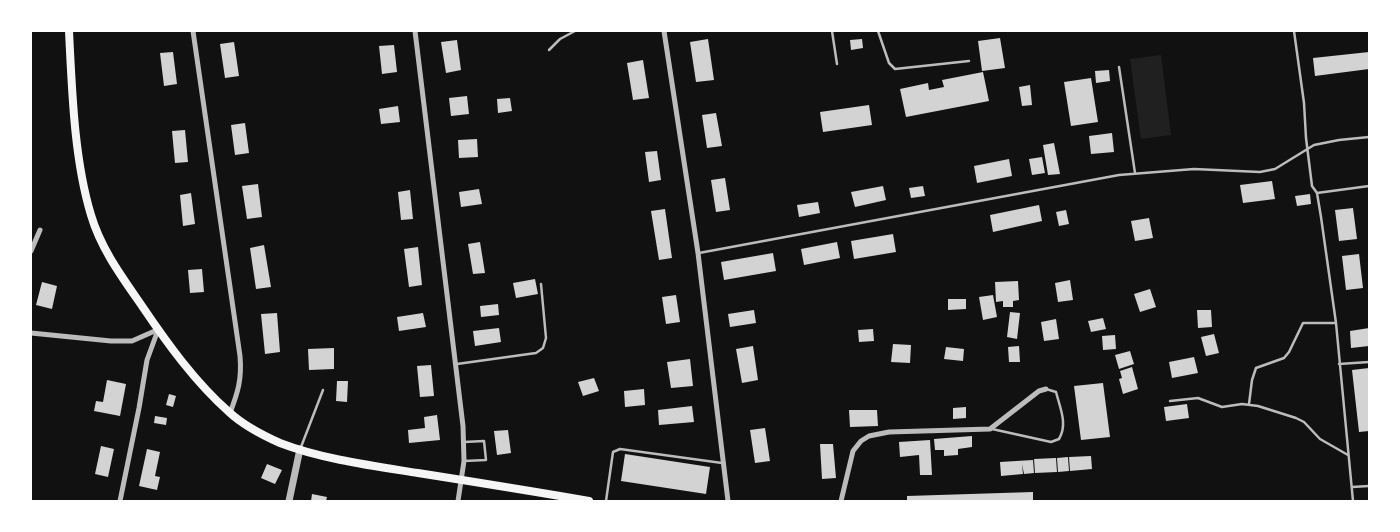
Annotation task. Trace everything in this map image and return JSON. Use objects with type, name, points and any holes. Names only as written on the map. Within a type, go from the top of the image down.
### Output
[{"type":"main road","points":[[69,31],[79,156],[91,215],[106,252],[158,330],[214,398],[230,413],[266,436],[300,449],[357,463],[589,501]]},
{"type":"street","points":[[194,31],[240,356],[241,374],[239,388],[230,413]]},
{"type":"street","points":[[415,31],[464,442],[464,461],[458,501]]},
{"type":"street","points":[[664,31],[698,253],[728,501]]},
{"type":"street","points":[[31,251],[40,230]]},
{"type":"street","points":[[31,333],[111,341],[132,341],[158,330]]},
{"type":"street","points":[[120,501],[147,360],[158,330]]},
{"type":"street","points":[[841,501],[853,450],[869,436],[889,432],[990,429],[1039,391],[1046,389]]},
{"type":"street","points":[[289,501],[300,449]]},
{"type":"lane","points":[[549,50],[560,39],[575,31]]},
{"type":"lane","points":[[832,31],[837,64]]},
{"type":"lane","points":[[878,31],[889,63],[895,68],[969,61]]},
{"type":"lane","points":[[1294,31],[1304,103],[1312,186],[1317,193],[1336,323],[1353,501]]},
{"type":"lane","points":[[1119,66],[1135,173]]},
{"type":"lane","points":[[698,253],[1135,173],[1194,169],[1260,172],[1275,169],[1307,148],[1324,142],[1369,137]]},
{"type":"lane","points":[[1317,193],[1369,186]]},
{"type":"lane","points":[[455,364],[536,353],[543,348],[546,338],[541,284]]},
{"type":"lane","points":[[1249,404],[1252,380],[1256,368],[1284,358],[1289,352],[1303,323],[1336,323]]},
{"type":"lane","points":[[1339,364],[1369,362]]},
{"type":"lane","points":[[990,429],[1051,442],[1059,440],[1063,432],[1061,411],[1056,392],[1046,389]]},
{"type":"lane","points":[[300,449],[323,390]]},
{"type":"lane","points":[[1170,401],[1198,398],[1222,407],[1249,404],[1304,422],[1320,439],[1348,454]]},
{"type":"lane","points":[[464,442],[484,441],[486,460],[464,461]]},
{"type":"lane","points":[[606,501],[613,452],[620,448],[724,463]]},
{"type":"lane","points":[[1352,487],[1369,486]]},
{"type":"shaded area","points":[[1161,55],[1171,135],[1141,139],[1130,59]]},
{"type":"building","points":[[1000,38],[1005,68],[982,71],[978,41]]},
{"type":"building","points":[[708,39],[714,80],[696,82],[690,42]]},
{"type":"building","points":[[862,39],[863,48],[851,50],[850,40]]},
{"type":"building","points":[[457,40],[461,70],[446,73],[441,42]]},
{"type":"building","points":[[234,42],[239,76],[225,78],[220,44]]},
{"type":"building","points":[[394,45],[397,72],[382,74],[379,46]]},
{"type":"building","points":[[173,52],[177,84],[164,86],[160,53]]},
{"type":"building","points":[[1369,52],[1369,69],[1315,76],[1313,58]]},
{"type":"building","points":[[643,60],[649,98],[633,100],[627,63]]},
{"type":"building","points":[[1109,70],[1110,81],[1096,83],[1095,71]]},
{"type":"building","points":[[983,72],[989,101],[906,117],[900,89],[928,83],[929,90],[944,87],[942,80]]},
{"type":"building","points":[[1091,78],[1098,122],[1071,126],[1064,82]]},
{"type":"building","points":[[1030,85],[1032,105],[1022,106],[1019,87]]},
{"type":"building","points":[[467,96],[469,114],[451,116],[449,98]]},
{"type":"building","points":[[510,98],[512,111],[498,113],[497,99]]},
{"type":"building","points":[[869,105],[872,125],[823,132],[820,112]]},
{"type":"building","points":[[398,106],[400,122],[381,124],[379,109]]},
{"type":"building","points":[[716,113],[722,146],[707,148],[702,115]]},
{"type":"building","points":[[245,123],[249,153],[235,155],[231,125]]},
{"type":"building","points":[[185,130],[188,162],[175,163],[172,131]]},
{"type":"building","points":[[1112,133],[1114,152],[1091,154],[1089,136]]},
{"type":"building","points":[[477,139],[478,157],[459,158],[458,140]]},
{"type":"building","points":[[1054,143],[1060,174],[1048,175],[1043,145]]},
{"type":"building","points":[[657,151],[661,180],[649,182],[645,152]]},
{"type":"building","points":[[1042,157],[1045,173],[1032,175],[1029,159]]},
{"type":"building","points":[[1009,159],[1012,176],[977,183],[974,166]]},
{"type":"building","points":[[725,178],[730,210],[716,212],[711,180]]},
{"type":"building","points":[[1272,181],[1275,199],[1243,203],[1240,185]]},
{"type":"building","points":[[258,184],[262,217],[247,219],[242,186]]},
{"type":"building","points":[[883,186],[886,200],[855,207],[851,192]]},
{"type":"building","points":[[923,186],[925,196],[911,198],[909,188]]},
{"type":"building","points":[[479,189],[482,204],[461,207],[459,192]]},
{"type":"building","points":[[410,190],[413,219],[401,220],[398,192]]},
{"type":"building","points":[[191,193],[195,224],[183,226],[180,195]]},
{"type":"building","points":[[1310,194],[1311,204],[1297,206],[1295,196]]},
{"type":"building","points":[[818,202],[820,213],[799,217],[797,205]]},
{"type":"building","points":[[1039,205],[1042,221],[993,232],[990,215]]},
{"type":"building","points":[[1353,208],[1357,239],[1339,241],[1335,210]]},
{"type":"building","points":[[665,209],[672,258],[659,260],[651,211]]},
{"type":"building","points":[[1066,210],[1069,224],[1059,226],[1056,212]]},
{"type":"building","points":[[1149,218],[1153,238],[1135,241],[1131,221]]},
{"type":"building","points":[[893,234],[896,252],[854,259],[851,241]]},
{"type":"building","points":[[480,242],[485,273],[473,274],[468,244]]},
{"type":"building","points":[[837,242],[840,258],[804,265],[801,249]]},
{"type":"building","points":[[264,245],[271,287],[256,289],[250,248]]},
{"type":"building","points":[[418,247],[422,285],[409,287],[404,249]]},
{"type":"building","points":[[773,253],[776,271],[724,280],[721,262]]},
{"type":"building","points":[[1359,254],[1363,288],[1346,290],[1342,256]]},
{"type":"building","points":[[202,269],[204,292],[190,293],[188,270]]},
{"type":"building","points":[[535,279],[538,294],[516,298],[513,283]]},
{"type":"building","points":[[1070,280],[1073,300],[1058,302],[1055,283]]},
{"type":"building","points":[[1018,281],[1019,300],[1013,301],[1013,307],[1003,307],[1003,301],[996,302],[995,282]]},
{"type":"building","points":[[42,282],[57,286],[52,309],[36,305]]},
{"type":"building","points":[[1150,289],[1156,307],[1140,312],[1134,294]]},
{"type":"building","points":[[676,295],[680,322],[666,324],[662,297]]},
{"type":"building","points":[[993,295],[997,317],[983,320],[979,297]]},
{"type":"building","points":[[948,299],[966,299],[966,309],[948,310]]},
{"type":"building","points":[[498,304],[499,315],[481,317],[480,306]]},
{"type":"building","points":[[754,310],[756,323],[730,327],[728,314]]},
{"type":"building","points":[[1197,310],[1211,310],[1212,327],[1198,328]]},
{"type":"building","points":[[1010,312],[1020,313],[1017,339],[1007,337]]},
{"type":"building","points":[[277,313],[280,352],[265,354],[261,314]]},
{"type":"building","points":[[423,313],[426,327],[399,331],[397,317]]},
{"type":"building","points":[[1103,318],[1106,329],[1091,332],[1088,321]]},
{"type":"building","points":[[1056,319],[1059,339],[1044,341],[1041,322]]},
{"type":"building","points":[[499,328],[501,342],[475,346],[473,331]]},
{"type":"building","points":[[1369,328],[1369,346],[1351,348],[1350,331]]},
{"type":"building","points":[[873,329],[874,341],[859,342],[858,330]]},
{"type":"building","points":[[1214,334],[1219,353],[1206,356],[1201,337]]},
{"type":"building","points":[[1115,335],[1116,349],[1103,350],[1102,336]]},
{"type":"building","points":[[893,344],[911,345],[910,363],[891,362]]},
{"type":"building","points":[[753,346],[758,380],[742,383],[736,349]]},
{"type":"building","points":[[1019,346],[1020,362],[1009,362],[1008,347]]},
{"type":"building","points":[[946,347],[964,349],[963,361],[944,359]]},
{"type":"building","points":[[334,348],[334,369],[309,370],[308,349]]},
{"type":"building","points":[[1130,351],[1134,364],[1119,369],[1115,355]]},
{"type":"building","points":[[1194,357],[1198,373],[1172,378],[1169,362]]},
{"type":"building","points":[[690,359],[693,386],[671,388],[667,362]]},
{"type":"building","points":[[431,365],[434,396],[420,397],[417,366]]},
{"type":"building","points":[[1132,367],[1138,389],[1123,394],[1119,379],[1122,378],[1120,371]]},
{"type":"building","points":[[1369,368],[1369,431],[1359,432],[1352,370]]},
{"type":"building","points":[[594,378],[599,391],[583,396],[578,382]]},
{"type":"building","points":[[107,380],[126,384],[120,416],[94,411],[96,401],[103,402]]},
{"type":"building","points":[[337,381],[348,381],[347,402],[336,401]]},
{"type":"building","points":[[1103,383],[1110,437],[1081,440],[1074,386]]},
{"type":"building","points":[[644,389],[645,405],[625,407],[624,391]]},
{"type":"building","points":[[169,394],[176,396],[173,407],[166,405]]},
{"type":"building","points":[[1187,404],[1189,418],[1166,421],[1164,407]]},
{"type":"building","points":[[692,406],[694,422],[659,425],[658,410]]},
{"type":"building","points":[[966,407],[966,418],[953,419],[953,408]]},
{"type":"building","points":[[849,410],[877,410],[878,426],[850,427]]},
{"type":"building","points":[[437,415],[440,440],[409,443],[408,430],[425,428],[424,417]]},
{"type":"building","points":[[155,416],[167,418],[166,425],[154,423]]},
{"type":"building","points":[[765,428],[770,461],[755,463],[750,430]]},
{"type":"building","points":[[508,430],[511,453],[497,455],[494,431]]},
{"type":"building","points":[[972,436],[972,447],[958,449],[958,455],[944,456],[944,450],[935,450],[934,439]]},
{"type":"building","points":[[930,440],[932,475],[920,475],[919,455],[900,457],[899,442]]},
{"type":"building","points":[[820,444],[833,444],[836,478],[822,479]]},
{"type":"building","points":[[101,446],[114,449],[108,477],[95,474]]},
{"type":"building","points":[[147,449],[160,452],[155,476],[160,477],[157,490],[139,486]]},
{"type":"building","points":[[625,454],[710,467],[706,494],[621,481]]},
{"type":"building","points":[[1091,456],[1092,469],[1070,471],[1069,457]]},
{"type":"building","points":[[1068,457],[1069,471],[1058,472],[1057,458]]},
{"type":"building","points":[[1056,458],[1057,472],[1035,473],[1034,459]]},
{"type":"building","points":[[1033,460],[1034,473],[1024,474],[1022,464],[1023,474],[1001,476],[1000,462]]},
{"type":"building","points":[[267,464],[282,470],[275,484],[261,478]]},
{"type":"building","points":[[1033,492],[1033,501],[907,501],[907,496]]},
{"type":"building","points":[[312,494],[327,497],[326,501],[311,501]]}]
